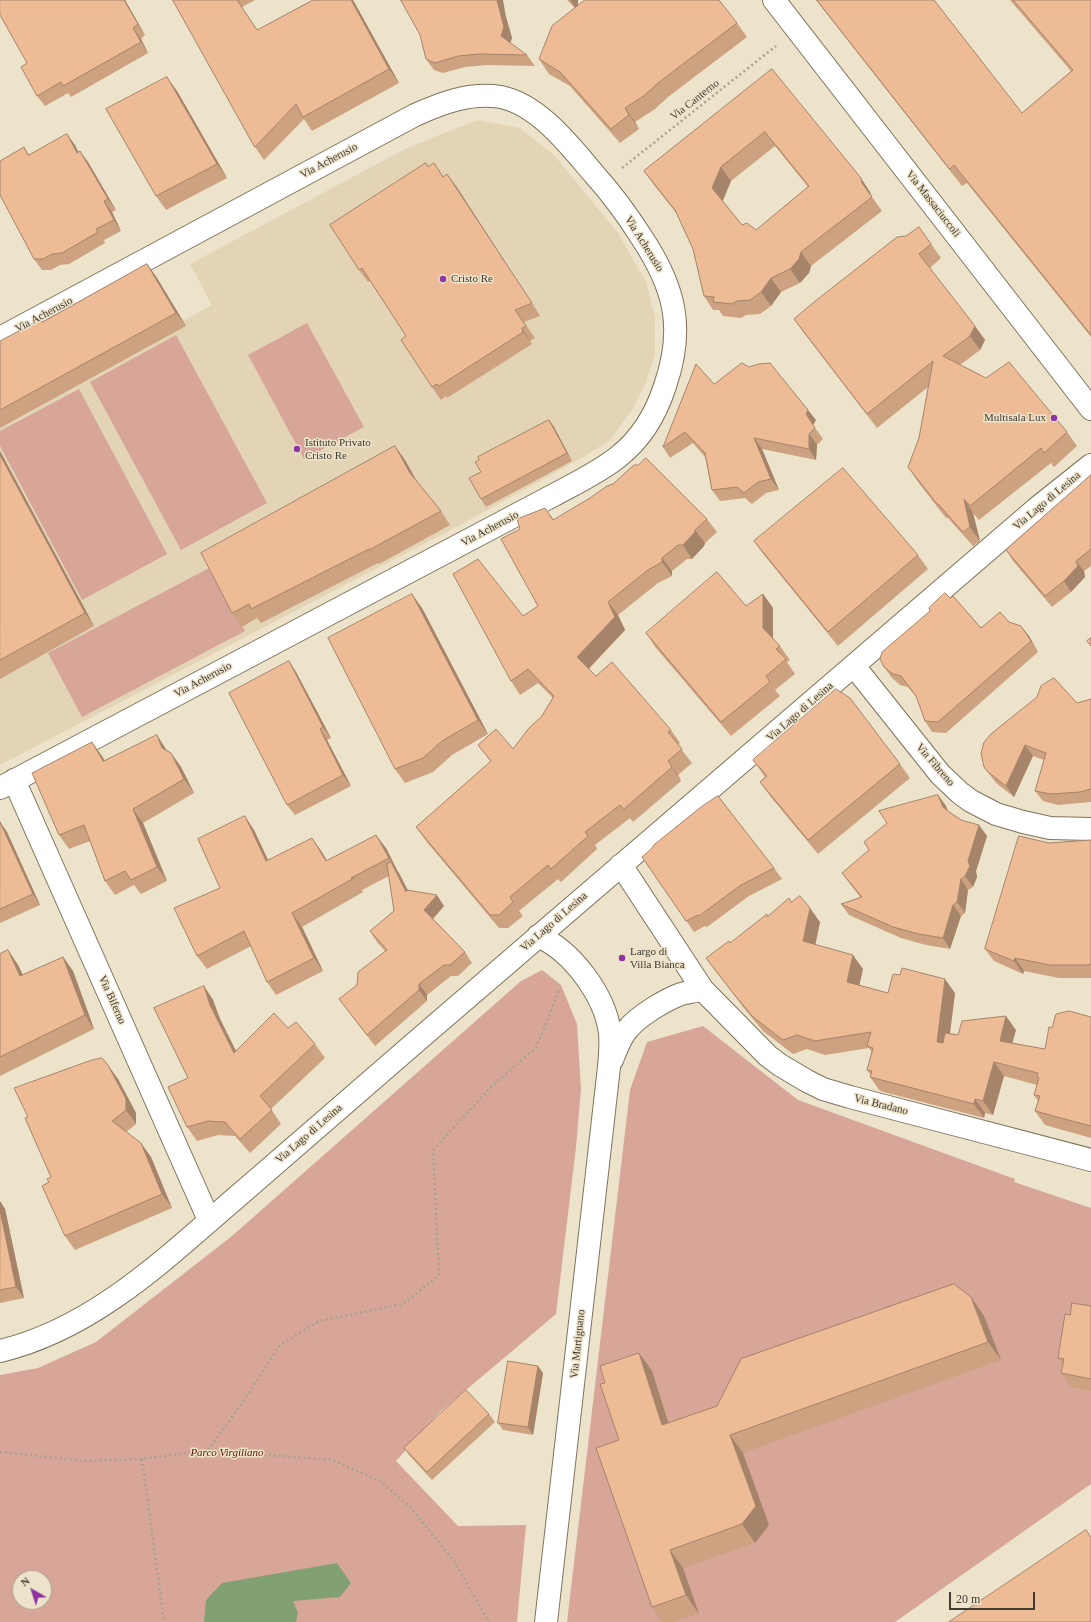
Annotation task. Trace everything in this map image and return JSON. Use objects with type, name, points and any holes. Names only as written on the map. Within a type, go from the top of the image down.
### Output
[{"type":"street","name":"Via Massaciuccoli","points":[[774,0],[1091,409]]},
{"type":"street","name":"Via Acherusio","points":[[0,338],[415,115],[445,102],[480,96],[502,98],[517,103],[535,114],[559,135],[603,183],[634,225],[657,262],[669,288],[674,316],[675,344],[673,361],[668,378],[652,418],[633,442],[606,466],[7,784]]},
{"type":"street","name":"Via Lago di Lesina","points":[[0,1351],[37,1341],[74,1323],[95,1311],[155,1266],[1031,514],[1091,465]]},
{"type":"street","name":"Via Fibreno","points":[[854,666],[940,774],[965,797],[996,814],[1023,822],[1050,828],[1091,829]]},
{"type":"street","name":"Via Biferno","points":[[7,784],[209,1220]]},
{"type":"street","points":[[609,1067],[622,1038],[635,1022],[676,996],[688,992],[703,990],[621,865]]},
{"type":"street","points":[[538,936],[562,950],[580,970],[595,993],[606,1018],[610,1033],[609,1067]]},
{"type":"street","name":"Via Bradano","points":[[703,990],[774,1060],[791,1073],[823,1089],[1091,1160]]},
{"type":"street","name":"Via Martignano","points":[[546,1622],[609,1067]]},
{"type":"path","name":"Via Canterno","points":[[603,183],[797,30]]},
{"type":"path","points":[[208,1450],[243,1402],[280,1345],[319,1321],[403,1304],[439,1275],[433,1150],[492,1086],[536,1048],[561,985],[580,970]]},
{"type":"path","points":[[0,1452],[86,1461],[142,1459],[208,1450],[332,1460],[380,1481],[410,1507],[454,1561],[489,1622]]},
{"type":"path","points":[[142,1459],[164,1622]]},
{"type":"shaded area","name":"Istituto Privato Cristo Re","points":[[477,120],[520,128],[554,155],[618,233],[646,282],[655,317],[655,354],[646,382],[632,410],[610,440],[580,459],[458,526],[0,765],[0,422],[212,305],[190,264],[407,148]]},
{"type":"shaded area","points":[[337,1563],[351,1583],[340,1597],[293,1601],[298,1613],[296,1622],[204,1622],[206,1600],[222,1583]]},
{"type":"green space","points":[[307,323],[364,427],[304,459],[248,355]]},
{"type":"green space","points":[[176,335],[267,503],[181,550],[90,382]]},
{"type":"green space","points":[[79,389],[167,554],[82,600],[0,446],[0,431]]},
{"type":"green space","points":[[211,567],[245,631],[82,717],[48,653]]},
{"type":"green space","name":"Parco Virgiliano","points":[[542,970],[561,985],[577,1024],[581,1089],[576,1147],[556,1314],[440,1412],[396,1461],[458,1526],[526,1525],[517,1622],[0,1622],[0,1375],[38,1368],[96,1342],[232,1236],[521,981]]},
{"type":"green space","points":[[703,1026],[798,1100],[1015,1179],[1014,1182],[1091,1208],[1091,1484],[895,1622],[567,1622],[630,1090],[647,1042]]},
{"type":"building","points":[[0,0],[124,0],[138,24],[133,28],[141,42],[63,86],[61,82],[37,96],[21,67],[27,63],[0,15]]},
{"type":"building","points":[[173,0],[237,0],[257,30],[313,0],[351,0],[389,69],[303,117],[296,104],[255,147]]},
{"type":"building","points":[[401,0],[497,0],[504,27],[501,36],[527,55],[479,54],[458,56],[435,63],[426,59],[420,35]]},
{"type":"building","points":[[585,0],[719,0],[737,23],[658,83],[645,95],[625,108],[629,115],[611,129],[560,72],[539,59],[552,26]]},
{"type":"building","points":[[817,0],[934,0],[1022,113],[1073,70],[1013,0],[1091,0],[1091,335],[954,165],[950,169]]},
{"type":"building","points":[[772,69],[861,178],[862,183],[872,197],[801,252],[799,259],[790,269],[771,278],[761,292],[750,300],[737,301],[732,304],[713,302],[714,297],[704,296],[693,249],[675,210],[644,171]],"holes":[[[765,132],[809,186],[756,230],[747,223],[742,225],[712,188],[721,167]]]},
{"type":"building","points":[[167,77],[217,164],[156,196],[106,109]]},
{"type":"building","points":[[67,134],[77,153],[80,151],[108,199],[104,201],[114,220],[96,229],[98,232],[62,253],[52,254],[43,259],[34,259],[0,195],[0,161],[24,147],[28,155]]},
{"type":"building","name":"Cristo Re","points":[[426,163],[428,167],[434,163],[443,177],[447,174],[532,303],[515,310],[526,326],[522,328],[523,332],[439,386],[437,384],[432,387],[401,340],[406,336],[362,268],[359,270],[330,225]]},
{"type":"building","points":[[919,227],[931,244],[919,254],[975,326],[970,336],[943,356],[986,378],[1009,362],[1067,432],[1044,453],[1041,448],[970,506],[964,499],[970,527],[963,532],[937,504],[908,467],[919,438],[933,361],[867,414],[794,319],[897,237],[906,236]]},
{"type":"building","points":[[147,264],[176,313],[0,410],[0,341],[41,319],[42,322]]},
{"type":"building","points":[[742,363],[749,367],[770,363],[808,410],[806,414],[815,428],[809,434],[809,449],[754,438],[771,479],[758,482],[744,493],[737,487],[712,490],[705,453],[685,432],[663,447],[696,364],[714,384]]},
{"type":"building","points":[[549,420],[567,453],[481,499],[469,478],[481,472],[475,462],[479,460],[478,457]]},
{"type":"building","points":[[395,446],[410,473],[441,511],[369,550],[251,609],[249,604],[232,613],[201,553]]},
{"type":"building","points":[[0,455],[85,613],[0,660]]},
{"type":"building","points":[[646,458],[707,519],[695,530],[695,532],[683,545],[678,545],[662,558],[662,562],[648,570],[608,602],[615,617],[577,657],[596,676],[612,662],[671,730],[668,732],[682,749],[668,761],[672,767],[624,809],[620,805],[585,832],[588,836],[551,869],[548,865],[510,897],[513,902],[499,915],[490,915],[416,827],[491,761],[478,745],[496,729],[513,749],[529,728],[542,716],[554,696],[528,669],[511,681],[453,574],[478,559],[523,616],[538,606],[501,539],[520,529],[517,519],[545,508],[553,520],[607,486],[613,484],[634,465],[638,465]]},
{"type":"building","points":[[843,468],[918,555],[828,632],[754,541]]},
{"type":"building","points":[[1091,475],[1091,549],[1076,561],[1078,566],[1064,581],[1045,596],[1006,550]]},
{"type":"building","points":[[717,572],[746,606],[763,594],[763,628],[780,646],[776,649],[786,659],[766,676],[770,682],[721,722],[646,633]]},
{"type":"building","points":[[945,593],[950,598],[953,596],[981,628],[1000,612],[1009,622],[1021,626],[1031,641],[938,722],[925,721],[916,696],[901,676],[893,674],[884,667],[880,659],[882,652],[930,611],[929,608]]},
{"type":"building","points":[[412,594],[478,720],[442,741],[423,758],[395,769],[328,638]]},
{"type":"building","points":[[1091,638],[1091,646],[1087,641]]},
{"type":"building","points":[[289,661],[323,727],[320,729],[343,775],[287,805],[229,693]]},
{"type":"building","points":[[1054,678],[1077,703],[1091,699],[1091,789],[1080,792],[1051,794],[1035,791],[1046,753],[1025,745],[1006,786],[984,767],[981,753],[984,742],[992,733],[1037,697],[1041,686]]},
{"type":"building","points":[[836,689],[850,698],[900,764],[808,840],[760,782],[767,776],[753,760]]},
{"type":"building","points":[[157,735],[162,748],[171,753],[184,779],[133,809],[157,867],[131,880],[125,871],[105,881],[84,825],[59,835],[32,773],[92,742],[103,761]]},
{"type":"building","points":[[938,795],[943,807],[952,814],[961,820],[979,825],[968,861],[970,866],[965,876],[961,879],[957,902],[953,905],[943,938],[919,934],[893,927],[841,904],[862,897],[842,873],[869,850],[864,842],[887,823],[879,811]]},
{"type":"building","points":[[718,796],[774,868],[741,885],[699,916],[698,915],[686,921],[642,857],[655,844],[701,807]]},
{"type":"building","points":[[245,816],[266,861],[312,838],[326,861],[376,835],[389,858],[351,878],[354,878],[292,913],[314,958],[267,982],[244,931],[197,956],[174,908],[220,888],[198,839]]},
{"type":"building","points":[[0,822],[33,894],[0,909]]},
{"type":"building","points":[[1019,836],[1049,843],[1091,840],[1091,964],[1050,965],[1015,958],[1014,961],[985,949]]},
{"type":"building","points":[[391,862],[406,892],[407,890],[437,895],[424,910],[465,952],[450,965],[444,965],[419,984],[419,990],[367,1035],[339,999],[357,985],[358,972],[387,950],[370,931],[394,911],[387,864]]},
{"type":"building","points":[[800,896],[810,908],[803,941],[853,955],[847,982],[888,993],[893,974],[900,975],[902,968],[945,979],[937,1042],[943,1043],[945,1033],[958,1035],[962,1021],[1006,1016],[1000,1041],[1045,1049],[1049,1027],[1052,1028],[1056,1014],[1069,1011],[1091,1017],[1091,1126],[1035,1111],[1040,1096],[1034,1095],[1039,1078],[1037,1077],[1038,1073],[994,1062],[983,1101],[975,1099],[974,1104],[870,1077],[872,1071],[867,1070],[873,1048],[867,1046],[871,1032],[815,1041],[797,1035],[783,1040],[753,1017],[706,958],[729,941],[730,943],[767,914],[767,917],[789,898],[791,902]]},
{"type":"building","points":[[8,950],[20,976],[63,957],[85,1015],[0,1057],[0,954]]},
{"type":"building","points":[[204,986],[210,1005],[234,1053],[274,1013],[288,1028],[296,1022],[315,1044],[260,1096],[272,1110],[240,1139],[225,1122],[208,1121],[187,1127],[168,1087],[188,1078],[154,1008]]},
{"type":"building","points":[[102,1058],[108,1065],[126,1099],[126,1110],[112,1121],[141,1143],[162,1194],[65,1236],[42,1186],[49,1182],[47,1179],[51,1177],[25,1118],[28,1117],[14,1088],[89,1061]]},
{"type":"building","points":[[0,1210],[16,1287],[0,1290]]},
{"type":"building","points":[[954,1284],[971,1297],[988,1342],[730,1435],[756,1506],[742,1524],[670,1550],[686,1595],[652,1607],[596,1448],[619,1440],[600,1384],[605,1383],[600,1366],[639,1353],[662,1425],[717,1406],[741,1359]]},
{"type":"building","points":[[1072,1303],[1091,1306],[1091,1379],[1061,1373],[1064,1359],[1058,1358],[1065,1314],[1070,1315]]},
{"type":"building","points":[[508,1361],[538,1366],[528,1427],[498,1423]]},
{"type":"building","points":[[466,1390],[489,1414],[427,1472],[404,1448]]},
{"type":"building","points":[[1086,1530],[1091,1537],[1091,1622],[949,1622]]},
{"type":"place","name":"Cristo Re","points":[[443,279]]},
{"type":"place","name":"Multisala Lux","points":[[1054,418]]},
{"type":"place","name":"Istituto Privato Cristo Re","points":[[297,449]]},
{"type":"place","name":"Largo di Villa Bianca","points":[[622,958]]}]
